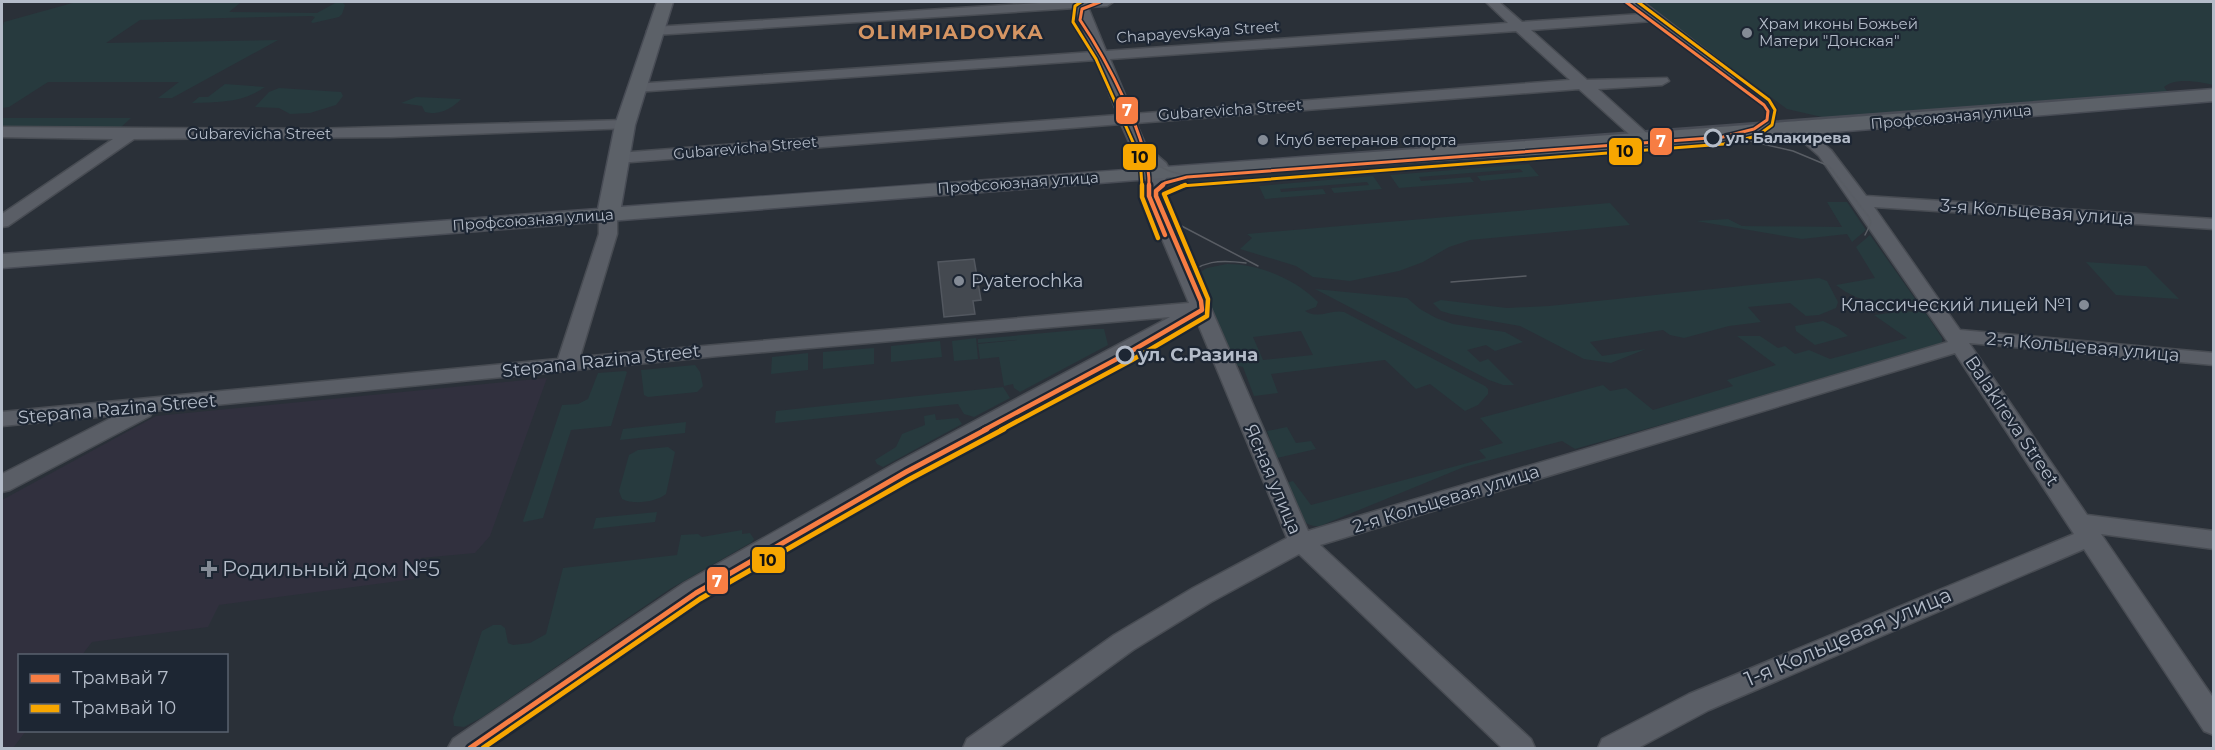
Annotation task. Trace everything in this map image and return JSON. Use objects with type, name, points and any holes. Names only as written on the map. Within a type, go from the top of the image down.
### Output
[{"type":"main road","points":[[608,215],[625,125],[635,88],[665,2]]},
{"type":"main road","name":"Профсоюзная улица","points":[[2,261],[1163,172],[1645,140],[2210,98]]},
{"type":"street","points":[[1079,2],[1139,148],[1160,166],[1163,172]]},
{"type":"street","points":[[654,31],[1107,2]]},
{"type":"street","points":[[1491,2],[1645,140]]},
{"type":"street","points":[[1635,2],[1732,76]]},
{"type":"street","name":"Chapayevskaya Street","points":[[635,88],[1655,17]]},
{"type":"street","name":"Gubarevicha Street","points":[[618,158],[1581,84],[1662,81]]},
{"type":"street","name":"Gubarevicha Street","points":[[2,132],[129,136],[395,133],[625,125]]},
{"type":"street","name":"Balakireva Street","points":[[1798,129],[1825,153],[1861,201],[2214,723]]},
{"type":"street","points":[[2,222],[129,136]]},
{"type":"street","name":"Ясная улица","points":[[1163,172],[1153,185],[1153,196],[1301,542],[1521,748]]},
{"type":"street","name":"3-я Кольцевая улица","points":[[1861,201],[2214,224]]},
{"type":"street","points":[[567,364],[608,234],[608,215]]},
{"type":"street","points":[[463,748],[693,590],[903,469],[1201,308]]},
{"type":"street","name":"Stepana Razina Street","points":[[2,419],[567,364],[1201,308]]},
{"type":"street","name":"2-я Кольцевая улица","points":[[977,748],[1057,687],[1145,628],[1221,584],[1301,542],[1956,340],[2214,359]]},
{"type":"street","points":[[2,484],[152,406]]},
{"type":"street","name":"1-я Кольцевая улица","points":[[1612,748],[1700,702],[1958,590],[2085,530],[2214,540]]},
{"type":"shaded area","name":"Родильный дом №5","points":[[547,378],[490,536],[475,553],[421,558],[414,579],[219,605],[208,627],[92,642],[83,654],[18,654],[18,732],[25,732],[13,748],[2,748],[2,500],[156,416]]},
{"type":"green space","points":[[76,2],[240,3],[229,12],[317,13],[337,2],[345,5],[339,17],[313,23],[311,22],[315,17],[312,16],[140,20],[106,43],[278,40],[172,98],[158,98],[179,82],[48,82],[9,107],[2,108],[2,29],[4,22]]},
{"type":"green space","points":[[1642,2],[2213,2],[2213,85],[2181,81],[2164,87],[2169,94],[1826,118],[1787,109]]},
{"type":"green space","points":[[225,84],[265,87],[239,99],[192,103],[199,97],[208,97]]},
{"type":"green space","points":[[279,88],[341,92],[343,96],[336,105],[310,113],[290,114],[279,108],[255,107],[269,92]]},
{"type":"green space","points":[[416,97],[461,99],[449,109],[435,113],[425,112],[422,106],[401,103]]},
{"type":"green space","points":[[2,118],[131,118],[120,128],[114,129],[2,127]]},
{"type":"green space","points":[[1550,154],[1554,159],[1386,172],[1383,167]]},
{"type":"green space","points":[[1529,164],[1539,176],[1481,181],[1477,176],[1523,172],[1520,169],[1419,177],[1421,181],[1470,177],[1474,182],[1399,188],[1390,175]]},
{"type":"green space","points":[[1369,168],[1372,173],[1175,188],[1173,183]]},
{"type":"green space","points":[[1373,176],[1382,189],[1334,193],[1331,188],[1369,185],[1367,182],[1280,189],[1281,192],[1323,189],[1326,194],[1265,199],[1259,186]]},
{"type":"green space","points":[[1827,202],[1847,202],[1866,230],[1852,242],[1847,234],[1802,239],[1696,221],[1728,219],[1742,226],[1842,227]]},
{"type":"green space","points":[[1610,203],[1630,225],[1470,240],[1449,247],[1423,262],[1399,271],[1350,281],[1313,277],[1296,266],[1240,249],[1252,238],[1247,234]]},
{"type":"green space","points":[[1870,235],[1921,307],[1877,303],[1856,297],[1836,285],[1875,278],[1856,247]]},
{"type":"green space","points":[[2086,262],[2146,266],[2179,299],[2116,295]]},
{"type":"green space","points":[[1227,264],[1239,265],[1276,274],[1299,286],[1318,302],[1316,307],[1305,311],[1310,314],[1344,312],[1485,386],[1488,394],[1478,405],[1465,411],[1430,384],[1416,389],[1385,360],[1271,374],[1278,393],[1254,396],[1243,367],[1234,365],[1197,274],[1207,268]],"holes":[[[1301,331],[1313,355],[1263,360],[1253,337]]]},
{"type":"green space","points":[[1819,278],[1827,281],[1838,302],[1836,308],[1819,315],[1806,316],[1790,303],[1748,307],[1761,322],[1729,326],[1684,338],[1670,335],[1663,330],[1590,342],[1602,356],[1646,349],[1611,363],[1584,359],[1520,326],[1451,314],[1441,311],[1433,303],[1441,300],[1507,308],[1549,306]]},
{"type":"green space","points":[[1315,289],[1407,298],[1420,309],[1453,324],[1505,332],[1523,342],[1495,351],[1486,345],[1467,350],[1480,362],[1488,359],[1514,385],[1503,385],[1489,380]]},
{"type":"green space","points":[[1896,311],[1925,312],[1942,338],[1942,342],[1937,347],[1575,449],[1562,441],[1464,467],[1320,526],[1312,526],[1301,518],[1286,483],[1293,481],[1311,505],[1486,458],[1479,450],[1503,443],[1480,418],[1603,385],[1610,391],[1626,388],[1653,410],[1733,386],[1727,380],[1776,365],[1737,336],[1760,336],[1778,348],[1785,346],[1795,354],[1809,350],[1830,359],[1907,338],[1874,315]]},
{"type":"green space","points":[[1823,321],[1848,336],[1815,345],[1796,331],[1795,326]]},
{"type":"green space","points":[[1104,329],[1108,345],[1020,392],[1014,388],[1013,384],[1004,386],[999,357],[980,359],[978,344],[1027,339],[978,343],[978,339]]},
{"type":"green space","points":[[976,338],[978,359],[954,361],[952,341]]},
{"type":"green space","points":[[940,341],[942,357],[891,362],[891,346]]},
{"type":"green space","points":[[874,348],[874,364],[823,369],[823,352]]},
{"type":"green space","points":[[808,353],[808,370],[771,374],[772,357]]},
{"type":"green space","points":[[695,365],[700,372],[703,386],[697,392],[648,397],[644,395],[641,370]]},
{"type":"green space","points":[[627,372],[611,426],[571,430],[543,518],[524,522],[562,405],[578,404],[588,399],[598,373]]},
{"type":"green space","points":[[1003,387],[1010,398],[974,417],[964,414],[958,404],[775,423],[776,411]]},
{"type":"green space","points":[[935,414],[936,420],[958,418],[962,424],[883,467],[877,464],[875,460],[896,447],[902,434],[925,425],[924,416]]},
{"type":"green space","points":[[686,422],[685,433],[620,440],[623,429]]},
{"type":"green space","points":[[1287,427],[1296,443],[1311,441],[1316,449],[1277,458],[1267,431]]},
{"type":"green space","points":[[668,447],[675,452],[666,494],[645,502],[622,499],[619,491],[629,455],[638,450]]},
{"type":"green space","points":[[657,512],[655,522],[593,529],[596,518]]},
{"type":"green space","points":[[742,530],[742,534],[750,533],[754,539],[752,542],[670,589],[481,718],[464,727],[454,726],[453,718],[482,631],[493,625],[501,625],[505,628],[508,643],[513,645],[530,643],[546,634],[563,568],[677,555],[681,535],[698,534],[702,537]]},
{"type":"building","name":"Pyaterochka","points":[[974,259],[981,300],[973,301],[975,314],[944,317],[938,262]]},
{"type":"tram line","name":"10","points":[[1081,2],[1075,6],[1073,22],[1096,59],[1140,158],[1142,197],[1158,238]]},
{"type":"tram line","name":"7","points":[[1100,2],[1082,9],[1080,20],[1103,55],[1147,156],[1150,173],[1149,196],[1165,235]]},
{"type":"tram line","name":"7","points":[[470,748],[696,593],[906,472],[1128,353],[1202,310],[1201,301],[1156,196],[1156,191],[1165,183],[1187,177],[1723,137],[1754,129],[1767,120],[1768,111],[1764,105],[1626,2]]},
{"type":"tram line","name":"10","points":[[483,748],[700,599],[910,479],[1132,360],[1207,316],[1208,299],[1164,194],[1169,190],[1188,184],[1724,144],[1757,136],[1772,125],[1775,110],[1769,100],[1638,2]]},
{"type":"tram line","points":[[1286,171],[1745,140],[1793,151],[1829,166],[1869,217],[1871,223],[1865,235]]},
{"type":"tram line","points":[[1147,156],[1171,172],[1200,176]]},
{"type":"tram line","points":[[1149,164],[1156,196]]},
{"type":"tram line","points":[[1163,212],[1172,221],[1258,266]]},
{"type":"tram line","points":[[1184,281],[1197,268],[1204,265],[1228,261],[1246,263]]},
{"type":"tram line","points":[[1451,282],[1526,276]]},
{"type":"place","name":"Храм иконы Божьей Матери \"Донская\"","points":[[1747,33]]},
{"type":"place","name":"ул. Балакирева","points":[[1713,138]]},
{"type":"place","name":"Клуб ветеранов спорта","points":[[1263,140]]},
{"type":"place","name":"Pyaterochka","points":[[959,281]]},
{"type":"place","name":"Классический лицей №1","points":[[2084,305]]},
{"type":"place","name":"ул. С.Разина","points":[[1125,355]]},
{"type":"place","name":"Родильный дом №5","points":[[209,569]]},
{"type":"district","name":"OLIMPIADOVKA","points":[[951,32]]}]
